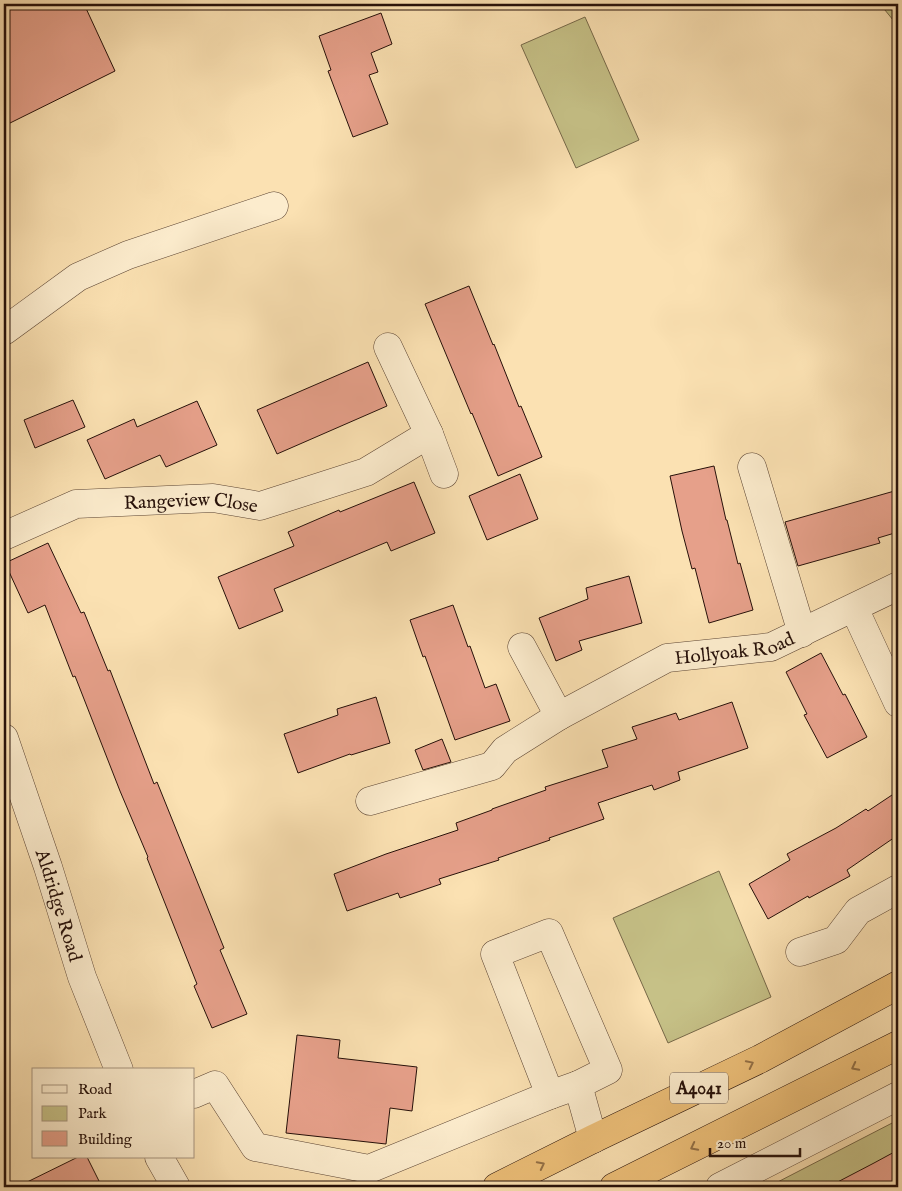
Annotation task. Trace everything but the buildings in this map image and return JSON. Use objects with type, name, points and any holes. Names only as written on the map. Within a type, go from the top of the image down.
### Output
[{"type":"highway","name":"A4041","points":[[497,1187],[760,1059],[898,985]]},
{"type":"highway","name":"A4041","points":[[614,1187],[898,1045]]},
{"type":"street","points":[[4,332],[78,277],[128,255],[274,206]]},
{"type":"street","points":[[388,347],[444,474]]},
{"type":"street","name":"Rangeview Close","points":[[4,536],[76,504],[213,498],[260,506],[366,472],[428,434]]},
{"type":"street","name":"Hollyoak Road","points":[[752,467],[802,633]]},
{"type":"street","name":"Hollyoak Road","points":[[370,801],[492,766],[505,750],[559,716],[667,658],[771,646],[898,586]]},
{"type":"street","points":[[854,608],[898,703]]},
{"type":"street","points":[[522,647],[559,716]]},
{"type":"street","name":"Aldridge Road","points":[[4,738],[48,867],[82,977],[118,1068]]},
{"type":"street","points":[[800,952],[836,940],[858,911],[898,889]]},
{"type":"street","points":[[195,1094],[215,1085],[255,1147],[370,1169],[578,1085],[608,1070],[549,933],[495,954],[550,1095]]},
{"type":"street","points":[[578,1085],[593,1139]]},
{"type":"street","points":[[720,1187],[898,1096]]},
{"type":"street","points":[[160,1158],[176,1187]]},
{"type":"green space","points":[[880,4],[898,4],[898,26]]},
{"type":"green space","points":[[585,17],[639,140],[576,168],[521,45]]},
{"type":"green space","points":[[719,871],[771,997],[668,1043],[613,918]]},
{"type":"green space","points":[[898,1120],[898,1187],[768,1187]]}]
